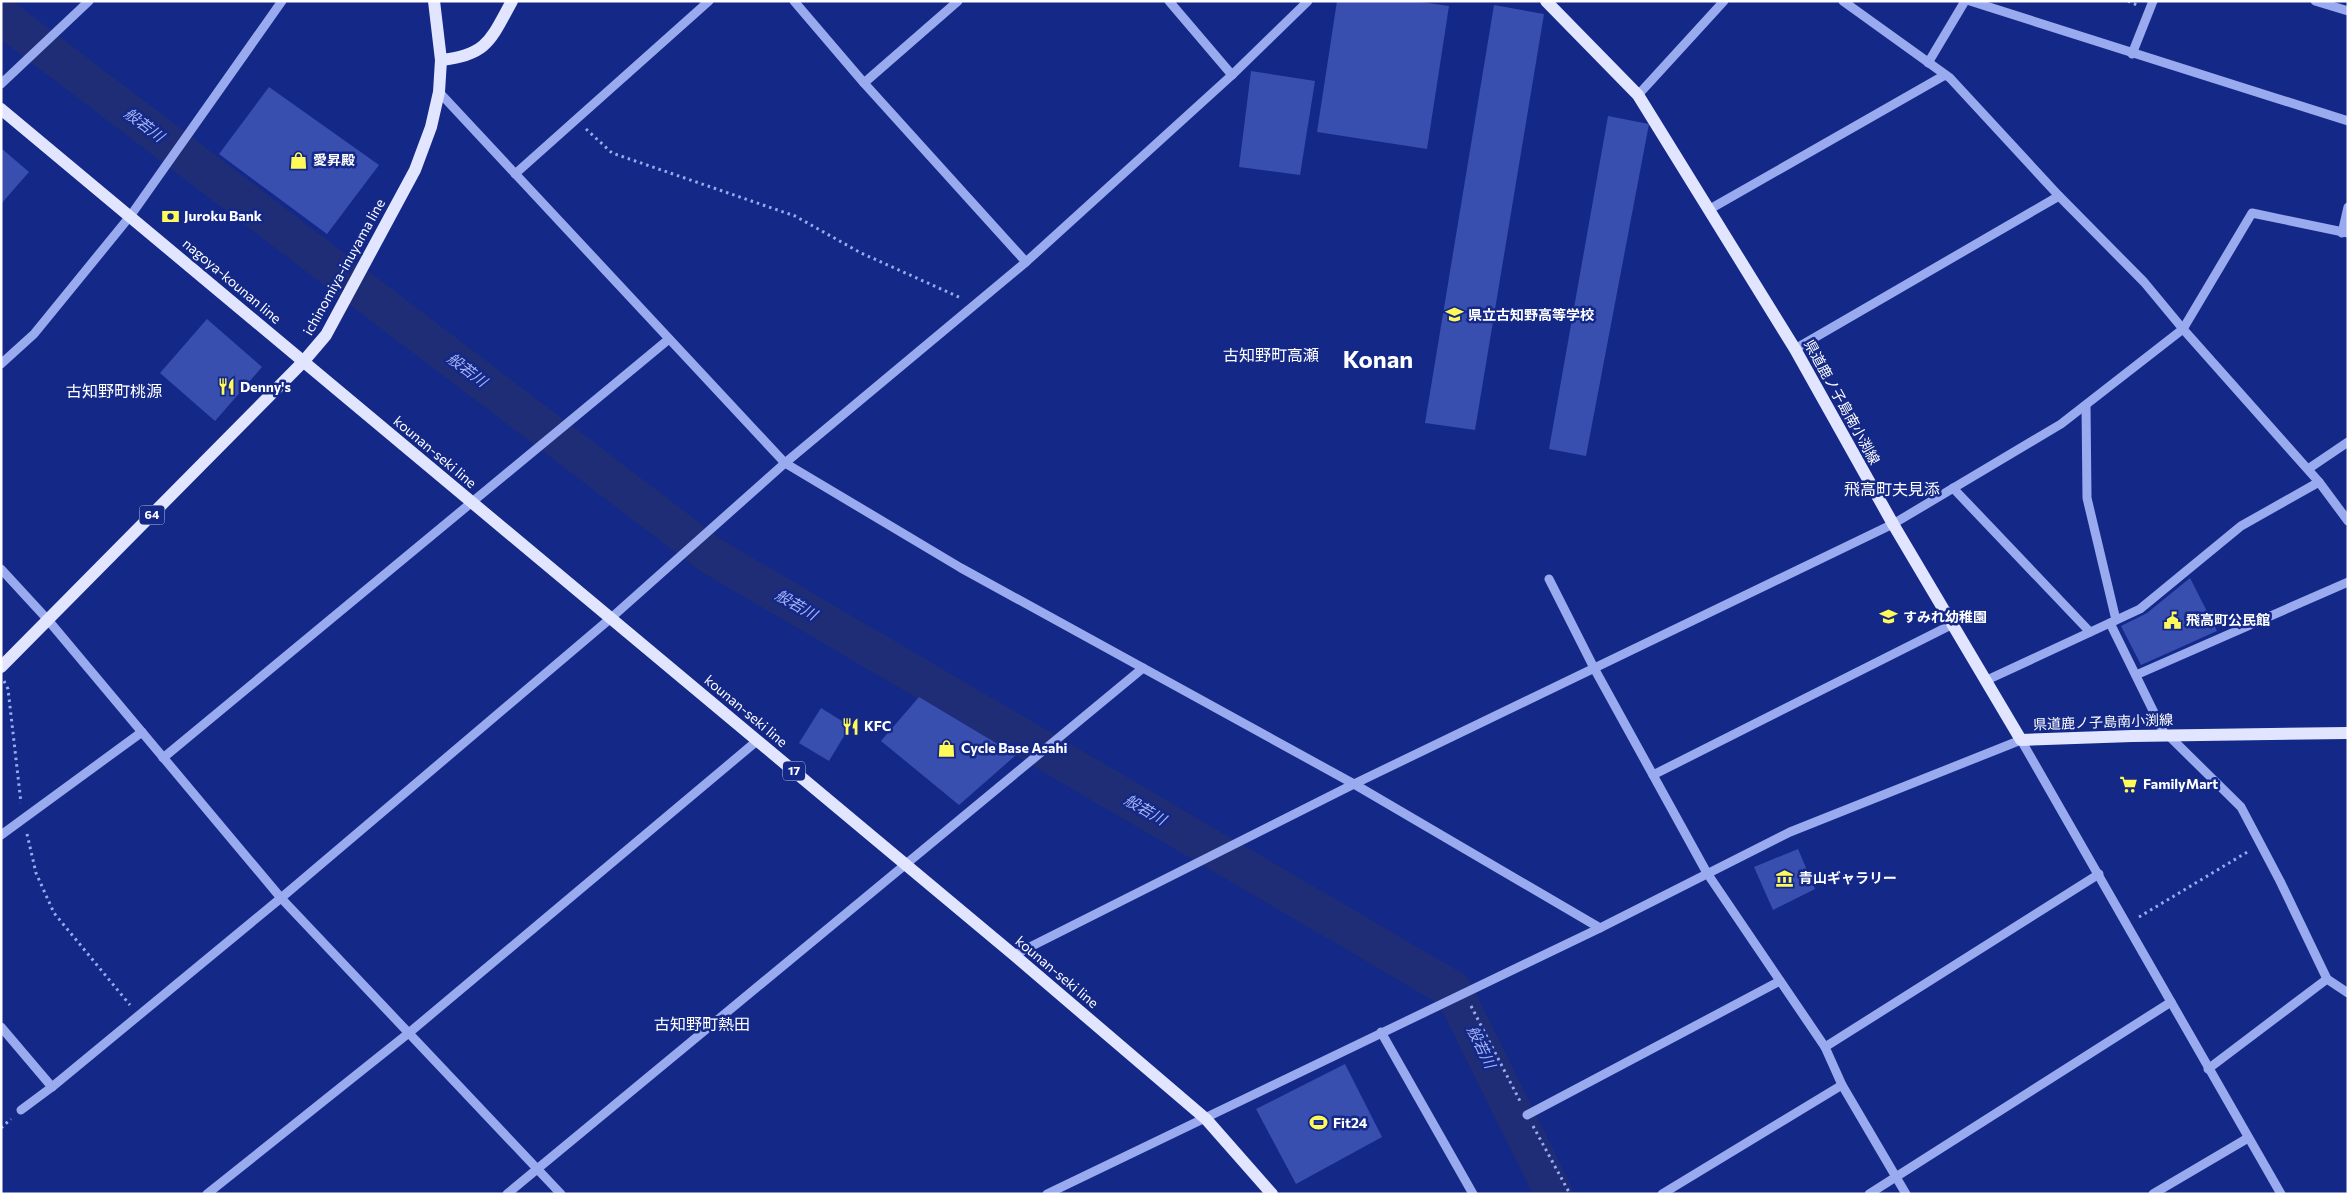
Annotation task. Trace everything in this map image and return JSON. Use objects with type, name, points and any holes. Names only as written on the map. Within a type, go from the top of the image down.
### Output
[{"type":"main road","name":"ichinomiya-inuyama line","points":[[1,667],[304,362],[326,335],[415,170],[430,127],[439,92],[441,60],[434,1]]},
{"type":"main road","points":[[441,60],[462,58],[474,53],[486,44],[512,1]]},
{"type":"main road","name":"県道鹿ノ子島南小渕線","points":[[1546,1],[1638,95],[1795,348],[1893,524],[2021,740],[2167,735],[2348,733]]},
{"type":"main road","name":"nagoya-kounan line","points":[[1,108],[131,215],[304,362]]},
{"type":"main road","name":"kounan-seki line","points":[[304,362],[758,740],[1206,1119],[1272,1194]]},
{"type":"street","points":[[1,84],[89,1]]},
{"type":"street","points":[[1,364],[34,334],[131,215],[282,1]]},
{"type":"street","points":[[515,174],[709,1]]},
{"type":"street","points":[[794,1],[864,83],[1026,262]]},
{"type":"street","points":[[864,83],[958,1]]},
{"type":"street","points":[[1169,1],[1232,76]]},
{"type":"street","points":[[21,1110],[52,1087],[281,898],[611,618],[785,463],[1026,262],[1232,76],[1308,1]]},
{"type":"street","points":[[1638,95],[1724,1]]},
{"type":"street","points":[[1843,1],[1944,75],[2144,282],[2183,329],[2308,468],[2348,521]]},
{"type":"street","points":[[1928,63],[1965,1]]},
{"type":"street","points":[[1970,1],[2348,121]]},
{"type":"street","points":[[2132,54],[2153,1]]},
{"type":"street","points":[[2315,1],[2348,11]]},
{"type":"street","points":[[1710,209],[1944,75]]},
{"type":"street","points":[[439,92],[785,463],[961,568],[1354,784],[1600,928]]},
{"type":"street","points":[[1795,348],[1966,252],[2059,196]]},
{"type":"street","points":[[1014,955],[1354,784],[1893,524],[2061,424],[2183,329],[2252,213],[2345,233],[2348,207]]},
{"type":"street","points":[[163,758],[470,501],[669,338]]},
{"type":"street","points":[[2086,405],[2087,498],[2113,622],[2136,675],[2167,735],[2241,808],[2261,844],[2327,979],[2348,993]]},
{"type":"street","points":[[2308,468],[2348,442]]},
{"type":"street","points":[[1987,680],[2140,609],[2241,526],[2319,482]]},
{"type":"street","points":[[1953,488],[2090,632]]},
{"type":"street","points":[[1,570],[48,620],[281,898],[410,1032],[561,1194]]},
{"type":"street","points":[[1548,579],[1594,668],[1707,873],[1825,1047],[1842,1085],[1906,1194]]},
{"type":"street","points":[[2136,675],[2348,582]]},
{"type":"street","points":[[1653,775],[1953,624]]},
{"type":"street","points":[[507,1194],[1143,668]]},
{"type":"street","points":[[1,835],[142,732]]},
{"type":"street","points":[[207,1194],[410,1032],[758,740]]},
{"type":"street","points":[[1047,1194],[1600,928],[1790,832],[2021,740],[2281,1194]]},
{"type":"street","points":[[1825,1047],[2099,874]]},
{"type":"street","points":[[2208,1069],[2327,979]]},
{"type":"street","points":[[1527,1115],[1780,981]]},
{"type":"street","points":[[1869,1194],[2171,1002]]},
{"type":"street","points":[[1,1027],[52,1087]]},
{"type":"street","points":[[1381,1032],[1473,1194]]},
{"type":"street","points":[[1662,1194],[1842,1085]]},
{"type":"street","points":[[2153,1194],[2248,1138]]},
{"type":"path","points":[[576,120],[612,153],[795,216],[861,254],[975,304]]},
{"type":"path","points":[[1,676],[8,689],[23,819],[36,873],[54,913],[139,1016]]},
{"type":"path","points":[[2127,924],[2261,844]]},
{"type":"path","points":[[1464,993],[1570,1194]]},
{"type":"building","points":[[1337,1],[1414,1],[1449,6],[1427,149],[1317,132]]},
{"type":"building","points":[[1494,5],[1544,14],[1475,430],[1425,423]]},
{"type":"building","points":[[1251,71],[1315,81],[1300,175],[1239,167]]},
{"type":"building","name":"愛昇殿","points":[[269,87],[379,165],[327,234],[219,154]]},
{"type":"building","points":[[1608,116],[1649,124],[1586,456],[1549,449]]},
{"type":"building","points":[[1,148],[29,172],[1,204]]},
{"type":"building","points":[[207,319],[262,367],[215,421],[160,373]]},
{"type":"building","name":"飛高町公民館","points":[[2190,578],[2217,631],[2141,665],[2121,626],[2147,613]]},
{"type":"building","name":"Cycle Base Asahi","points":[[919,697],[1016,755],[959,805],[881,741]]},
{"type":"building","points":[[821,708],[850,726],[829,761],[799,743]]},
{"type":"building","name":"青山ギャラリー","points":[[1798,849],[1815,889],[1773,910],[1754,867]]},
{"type":"building","name":"Fit24","points":[[1345,1064],[1382,1137],[1296,1184],[1256,1109]]},
{"type":"waterway","name":"般若川","points":[[1,16],[712,556],[1453,990],[1554,1194]]},
{"type":"place","name":"愛昇殿","points":[[299,160]]},
{"type":"place","name":"Juroku Bank","points":[[170,216]]},
{"type":"place","name":"県立古知野高等学校","points":[[1454,315]]},
{"type":"place","name":"Denny's","points":[[226,387]]},
{"type":"place","name":"すみれ幼稚園","points":[[1889,617]]},
{"type":"place","name":"飛高町公民館","points":[[2172,620]]},
{"type":"place","name":"KFC","points":[[850,726]]},
{"type":"place","name":"Cycle Base Asahi","points":[[947,748]]},
{"type":"place","name":"FamilyMart","points":[[2129,784]]},
{"type":"place","name":"青山ギャラリー","points":[[1785,878]]},
{"type":"place","name":"Fit24","points":[[1319,1123]]},
{"type":"district","name":"古知野町高瀬","points":[[1271,355]]},
{"type":"district","name":"Konan","points":[[1378,360]]},
{"type":"district","name":"古知野町桃源","points":[[114,391]]},
{"type":"district","name":"飛高町夫見添","points":[[1892,489]]},
{"type":"district","name":"古知野町熱田","points":[[702,1024]]}]
